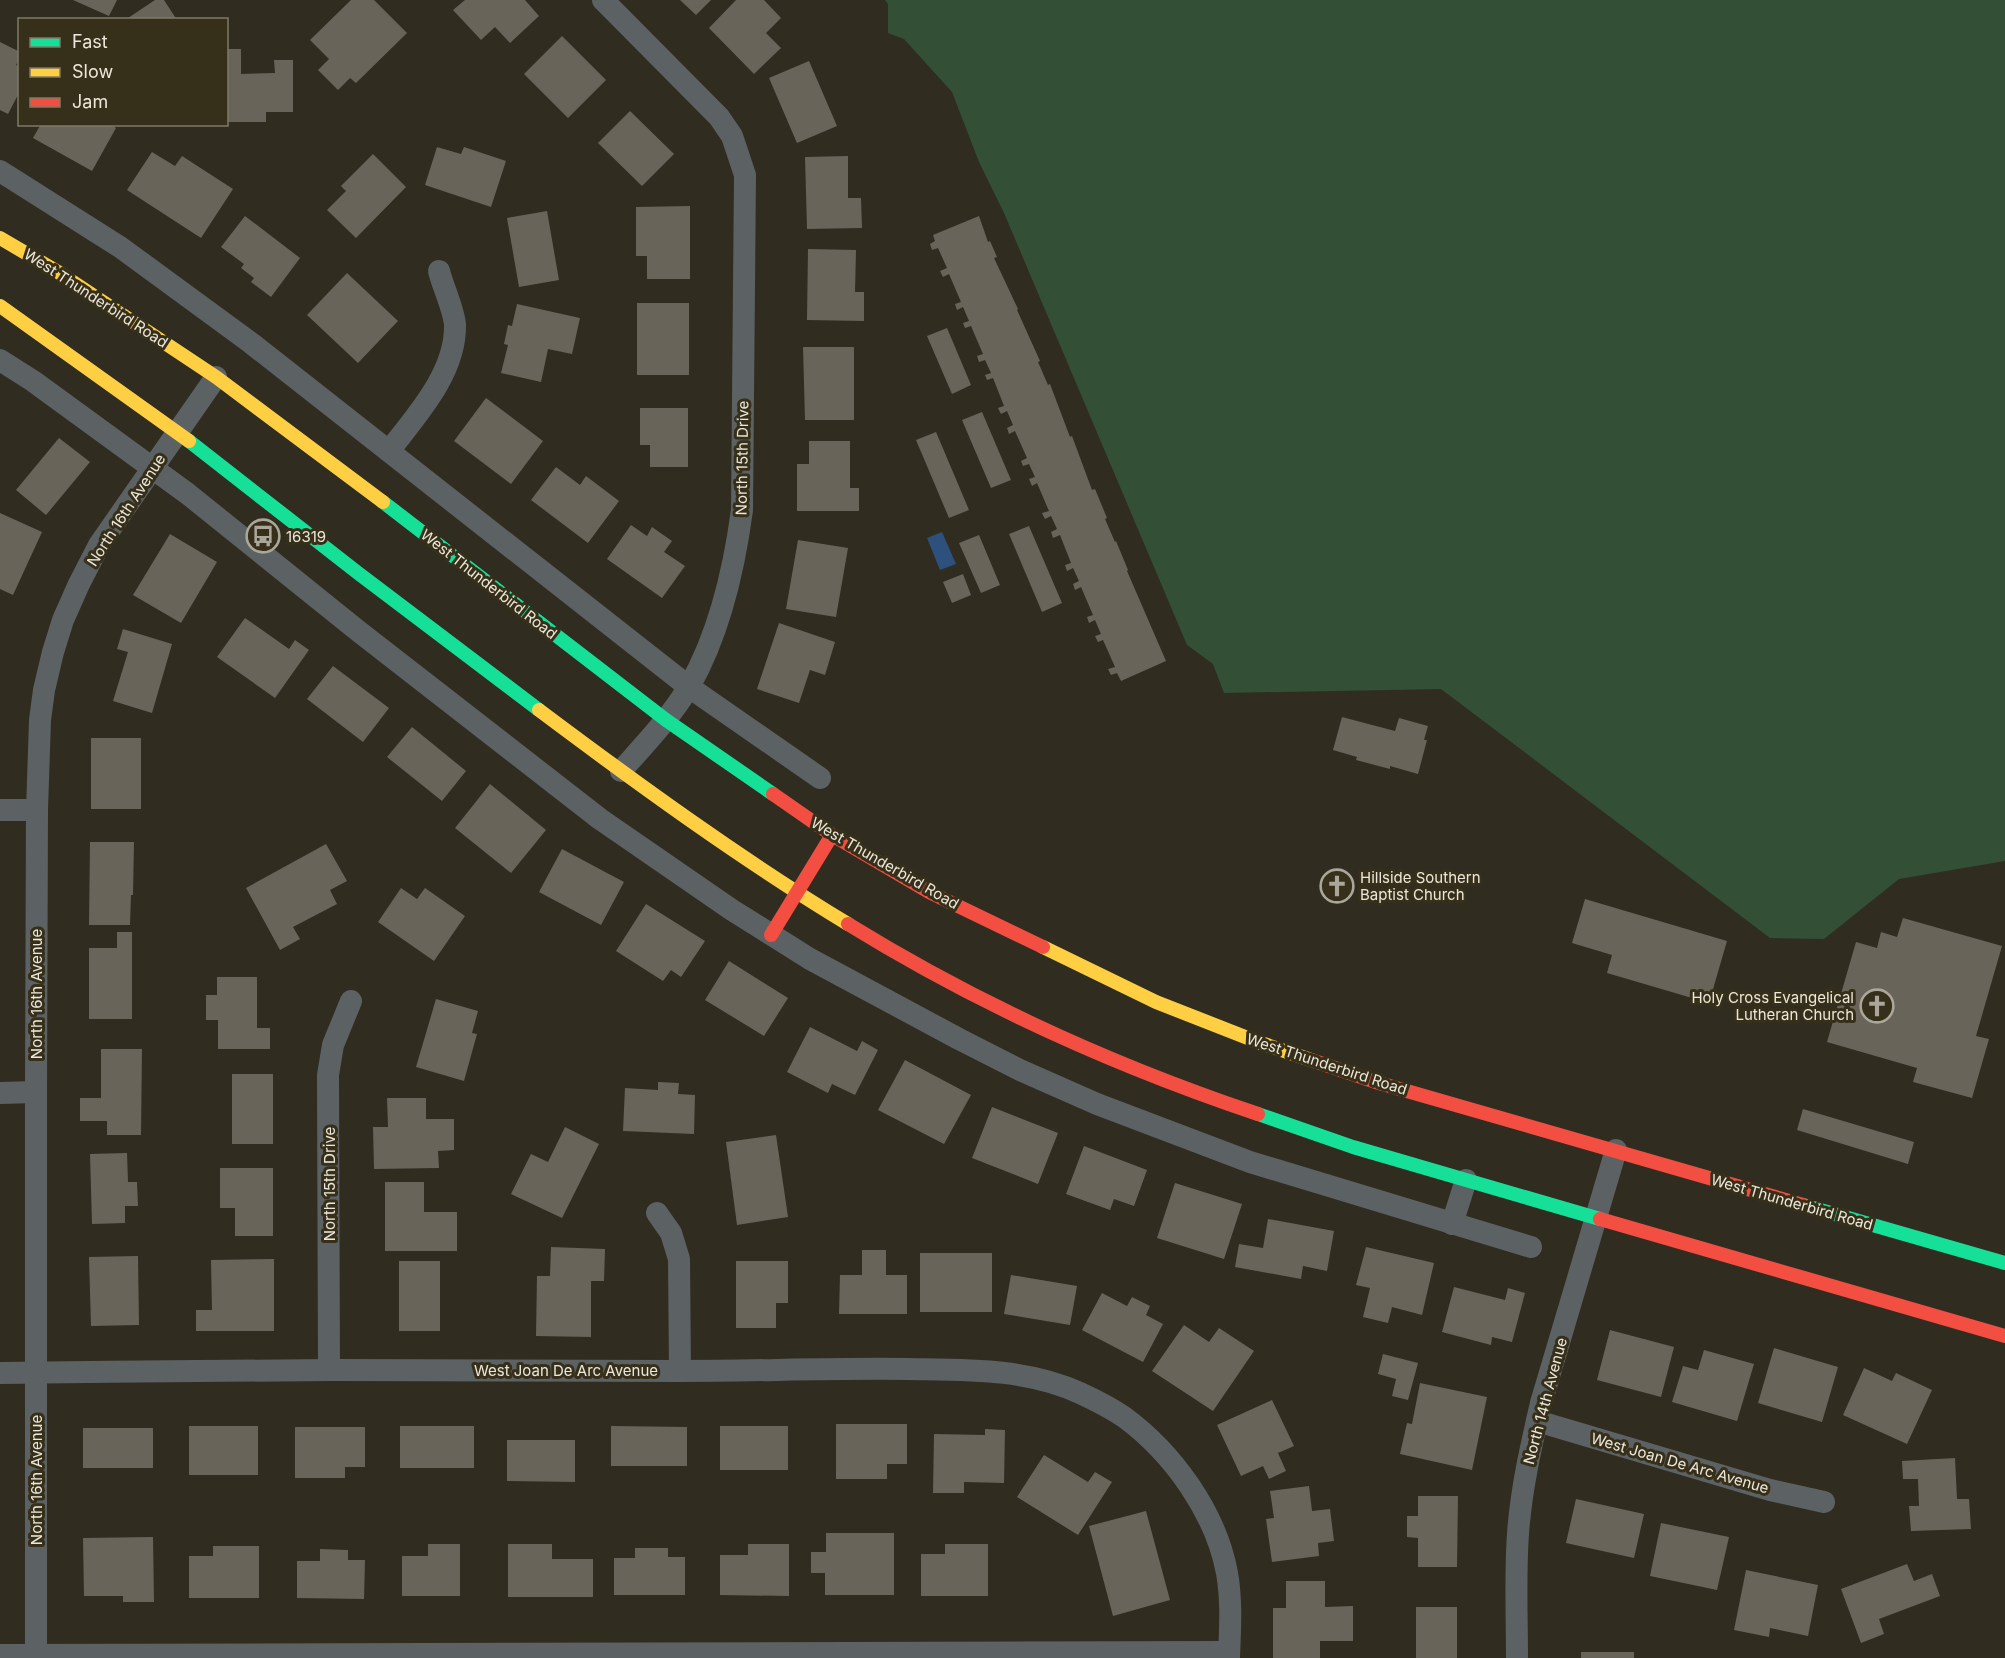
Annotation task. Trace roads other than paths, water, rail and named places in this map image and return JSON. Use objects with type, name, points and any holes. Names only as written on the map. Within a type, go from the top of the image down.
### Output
[{"type":"main road","name":"West Thunderbird Road","points":[[0,238],[58,272],[216,377],[666,720],[832,835],[929,892],[1156,1002],[1258,1042],[1379,1083],[2005,1263]]},
{"type":"main road","points":[[0,306],[178,432],[358,573],[621,771],[797,893],[906,960],[1013,1015],[1130,1066],[1236,1107],[1353,1148],[2005,1336]]},
{"type":"main road","points":[[771,935],[832,835]]},
{"type":"street","name":"North 15th Drive","points":[[603,0],[718,117],[732,136],[745,175],[742,510],[738,545],[727,594],[703,660],[689,687],[666,720],[621,771]]},
{"type":"street","points":[[0,171],[120,248],[251,343],[689,687],[820,778]]},
{"type":"street","points":[[389,451],[432,393],[448,361],[455,323],[439,271]]},
{"type":"street","points":[[0,360],[33,381],[245,539],[600,819],[810,959],[1020,1070],[1097,1104],[1250,1162],[1531,1247]]},
{"type":"street","name":"North 16th Avenue","points":[[36,1656],[37,810],[40,720],[44,690],[63,620],[99,545],[216,377]]},
{"type":"street","points":[[0,810],[37,810]]},
{"type":"street","name":"North 15th Drive","points":[[329,1370],[328,1075],[333,1045],[351,1001]]},
{"type":"street","points":[[0,1093],[36,1092]]},
{"type":"street","name":"North 14th Avenue","points":[[1517,1658],[1516,1566],[1524,1482],[1537,1421],[1616,1150]]},
{"type":"street","points":[[1452,1224],[1466,1180]]},
{"type":"street","points":[[657,1213],[671,1233],[678,1258],[680,1371]]},
{"type":"street","name":"West Joan De Arc Avenue","points":[[0,1373],[329,1370],[680,1371],[871,1368],[978,1370],[1012,1373],[1051,1381],[1122,1416],[1175,1466],[1203,1504],[1227,1571],[1230,1603],[1229,1655]]},
{"type":"street","name":"West Joan De Arc Avenue","points":[[1537,1421],[1770,1490],[1824,1502]]},
{"type":"street","points":[[0,1654],[36,1656],[1229,1655]]},
{"type":"water","points":[[942,532],[956,564],[940,570],[927,538]]},
{"type":"place","name":"16319","points":[[263,536]]},
{"type":"place","name":"Hillside Southern Baptist Church","points":[[1337,886]]},
{"type":"place","name":"Holy Cross Evangelical Lutheran Church","points":[[1877,1006]]}]
